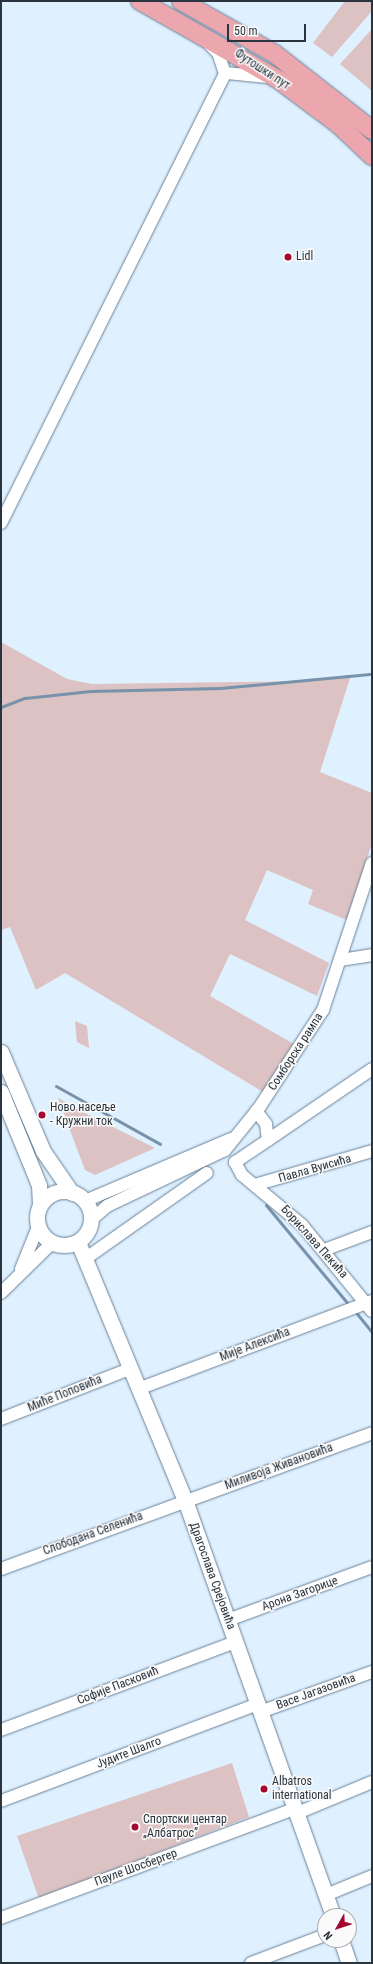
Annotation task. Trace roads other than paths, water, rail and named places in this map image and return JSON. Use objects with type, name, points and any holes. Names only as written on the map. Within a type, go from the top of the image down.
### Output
[{"type":"main road","name":"Футошки пут","points":[[140,1],[199,32],[279,80],[338,124],[372,156]]},
{"type":"main road","name":"Футошки пут","points":[[181,1],[275,54],[372,130]]},
{"type":"street","points":[[1,523],[226,73],[218,53],[199,32]]},
{"type":"street","points":[[226,73],[279,80]]},
{"type":"street","name":"Сомборска рампа","points":[[91,1220],[107,1206],[225,1150],[231,1139],[256,1111],[323,1010],[341,960],[372,863]]},
{"type":"street","points":[[341,960],[372,955]]},
{"type":"street","points":[[1,1052],[43,1150],[79,1197],[91,1220],[85,1236],[78,1242],[61,1246],[52,1243],[38,1227]]},
{"type":"street","points":[[256,1111],[266,1124],[268,1140],[372,1069]]},
{"type":"street","points":[[1,1092],[39,1185],[40,1205],[38,1227],[18,1274]]},
{"type":"street","points":[[1,1112],[15,1124]]},
{"type":"street","name":"Сомборска рампа","points":[[79,1197],[231,1139]]},
{"type":"street","name":"Борислава Пекића","points":[[268,1140],[235,1162],[242,1175],[258,1184],[324,1250],[362,1306]]},
{"type":"street","name":"Павла Вуисића","points":[[258,1184],[372,1151]]},
{"type":"street","points":[[85,1258],[207,1174]]},
{"type":"street","points":[[40,1205],[51,1194],[79,1197]]},
{"type":"street","points":[[324,1250],[372,1232]]},
{"type":"street","name":"Драгослава Срејовића","points":[[78,1242],[129,1369],[185,1500],[259,1708],[294,1812],[330,1908]]},
{"type":"street","points":[[4,1286],[52,1243]]},
{"type":"street","name":"Мије Алексића","points":[[138,1389],[362,1306]]},
{"type":"street","name":"Миће Поповића","points":[[1,1419],[129,1369]]},
{"type":"street","name":"Миливоја Живановића","points":[[185,1500],[372,1433]]},
{"type":"street","name":"Слободана Селенића","points":[[1,1569],[185,1500]]},
{"type":"street","name":"Арона Загорице","points":[[228,1620],[372,1567]]},
{"type":"street","name":"Софије Пасковић","points":[[1,1730],[235,1642]]},
{"type":"street","name":"Васе Јагазовића","points":[[259,1708],[372,1672]]},
{"type":"street","name":"Јудите Шалго","points":[[1,1801],[259,1708]]},
{"type":"street","name":"Пауле Шосбергер","points":[[1,1918],[294,1812],[372,1782]]},
{"type":"street","points":[[326,1894],[372,1876]]},
{"type":"street","points":[[251,1963],[317,1938]]},
{"type":"street","points":[[344,1948],[349,1963]]},
{"type":"waterway","points":[[1,707],[25,698],[91,691],[220,688],[372,674]]},
{"type":"waterway","points":[[56,1086],[160,1144]]},
{"type":"waterway","points":[[266,1205],[350,1306]]},
{"type":"waterway","points":[[354,1310],[372,1332]]},
{"type":"place","name":"Lidl","points":[[288,257]]},
{"type":"place","name":"Ново насеље - Кружни ток","points":[[42,1115]]},
{"type":"place","name":"Albatros international","points":[[264,1789]]},
{"type":"place","name":"Спортски центар „Албатрос”","points":[[135,1827]]}]
